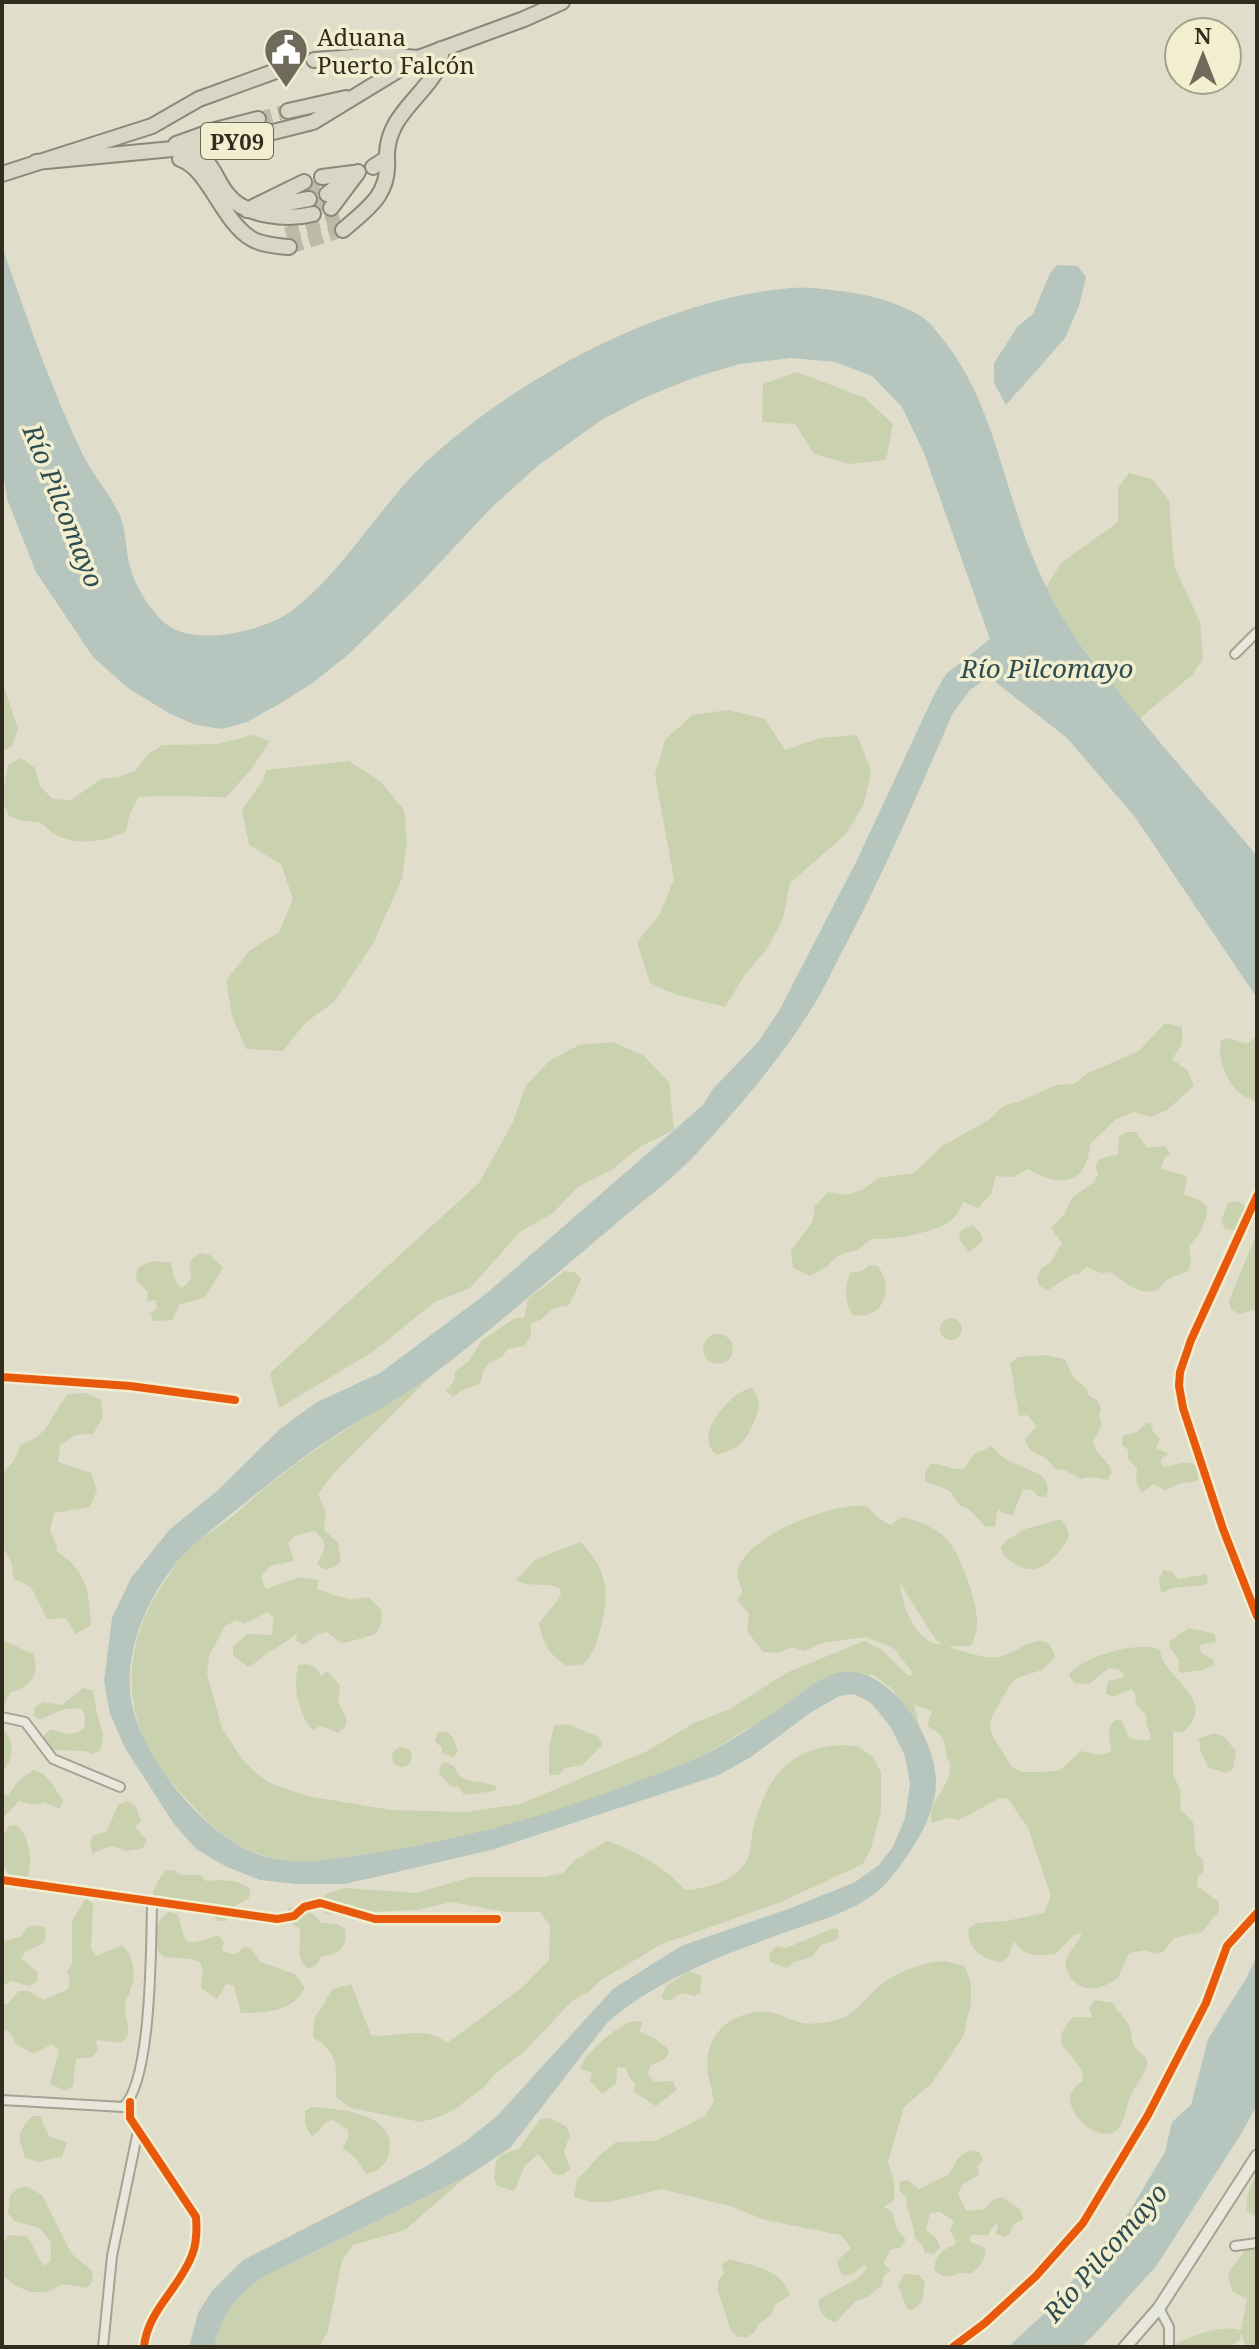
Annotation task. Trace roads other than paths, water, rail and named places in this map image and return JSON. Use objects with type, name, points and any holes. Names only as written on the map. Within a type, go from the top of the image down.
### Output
[{"type":"highway","name":"PY09","points":[[36,162],[225,144],[313,122],[418,58],[524,19],[556,3]]},
{"type":"highway","points":[[331,202],[359,216],[380,196],[387,178],[387,143],[391,131],[410,101],[434,74],[441,49]]},
{"type":"highway","name":"PY09","points":[[314,60],[372,55],[418,58]]},
{"type":"highway","name":"PY09","points":[[2,174],[152,126],[199,99],[287,67]]},
{"type":"highway","points":[[288,111],[358,95]]},
{"type":"highway","points":[[157,152],[215,130],[258,119]]},
{"type":"highway","points":[[157,152],[188,154],[204,159],[213,168],[231,199],[247,210],[295,211],[309,198],[247,210]]},
{"type":"highway","points":[[157,152],[189,161],[196,167],[227,213],[251,239],[265,244],[288,241]]},
{"type":"highway","points":[[373,167],[387,158]]},
{"type":"highway","points":[[331,202],[358,172],[331,202]]},
{"type":"street","points":[[1235,654],[1257,632]]},
{"type":"street","points":[[1257,1196],[1191,1340],[1180,1372],[1179,1386],[1183,1408],[1223,1529],[1257,1616]]},
{"type":"street","points":[[2,1377],[130,1386],[235,1400]]},
{"type":"street","points":[[2,1717],[25,1722],[53,1759],[120,1787]]},
{"type":"street","points":[[2,1880],[277,1919],[294,1916],[304,1907],[320,1903],[375,1919],[497,1919]]},
{"type":"street","points":[[144,2347],[145,2336],[158,2309],[192,2257],[197,2234],[196,2217],[130,2118],[130,2102],[138,2074],[149,2003],[152,1903]]},
{"type":"street","points":[[953,2347],[985,2323],[1036,2276],[1083,2223],[1148,2115],[1206,2003],[1227,1946],[1257,1913]]},
{"type":"street","points":[[2,2100],[123,2107],[130,2102]]},
{"type":"street","points":[[103,2347],[112,2256],[138,2131]]},
{"type":"street","points":[[1125,2347],[1159,2308],[1257,2156]]},
{"type":"street","points":[[1235,2246],[1257,2243]]},
{"type":"street","points":[[1159,2308],[1169,2327],[1169,2347]]},
{"type":"water","name":"Río Pilcomayo","points":[[2,246],[71,430],[119,513],[133,577],[146,601],[163,621],[181,632],[196,635],[247,630],[290,612],[327,579],[427,461],[505,400],[596,347],[644,325],[693,308],[743,295],[791,288],[849,292],[905,308],[930,324],[968,377],[994,441],[1032,555],[1071,631],[1153,734],[1257,856],[1257,998],[1135,817],[1067,738],[989,677],[970,690],[953,713],[887,862],[815,1004],[772,1066],[699,1151],[677,1173],[435,1373],[318,1447],[204,1536],[174,1565],[150,1604],[134,1647],[130,1692],[134,1713],[154,1757],[187,1802],[227,1838],[249,1851],[271,1858],[319,1860],[402,1848],[502,1826],[566,1806],[708,1753],[780,1709],[815,1683],[838,1673],[857,1673],[875,1679],[892,1691],[919,1726],[929,1746],[936,1784],[931,1810],[920,1836],[877,1892],[837,1914],[710,1961],[646,1994],[607,2023],[510,2148],[466,2177],[263,2277],[231,2307],[214,2347],[189,2347],[198,2313],[212,2291],[243,2260],[425,2167],[466,2141],[498,2115],[613,1989],[681,1946],[855,1882],[879,1865],[893,1847],[905,1818],[910,1784],[905,1756],[890,1726],[871,1703],[854,1694],[839,1696],[810,1713],[751,1757],[719,1775],[491,1850],[345,1884],[260,1880],[225,1866],[196,1849],[174,1824],[125,1748],[110,1714],[104,1681],[112,1618],[131,1578],[170,1529],[216,1492],[280,1429],[317,1402],[380,1373],[487,1293],[703,1105],[712,1090],[758,1042],[780,1009],[857,860],[946,674],[990,639],[924,453],[902,407],[872,376],[835,362],[791,358],[740,364],[693,378],[603,419],[540,464],[493,506],[350,653],[314,682],[247,722],[222,729],[196,725],[170,714],[128,688],[93,657],[36,572],[7,499],[2,463]]},
{"type":"water","points":[[1057,265],[1078,266],[1086,277],[1079,306],[1065,338],[1006,405],[994,383],[994,363],[1018,326],[1033,314],[1050,273]]},
{"type":"water","name":"Río Pilcomayo","points":[[1257,1955],[1257,2105],[1241,2134],[1157,2265],[1093,2336],[1080,2347],[1008,2347],[1047,2311],[1128,2214],[1165,2152],[1172,2122],[1191,2105],[1208,2039],[1247,1977]]},
{"type":"tunnel","points":[[287,67],[314,60]]},
{"type":"tunnel","points":[[258,119],[288,111]]},
{"type":"tunnel","points":[[306,190],[325,185]]},
{"type":"tunnel","points":[[311,206],[330,201]]},
{"type":"tunnel","points":[[286,234],[340,218]]},
{"type":"tunnel","points":[[289,247],[343,230]]},
{"type":"place","name":"Aduana Puerto Falcón","points":[[286,89]]}]
